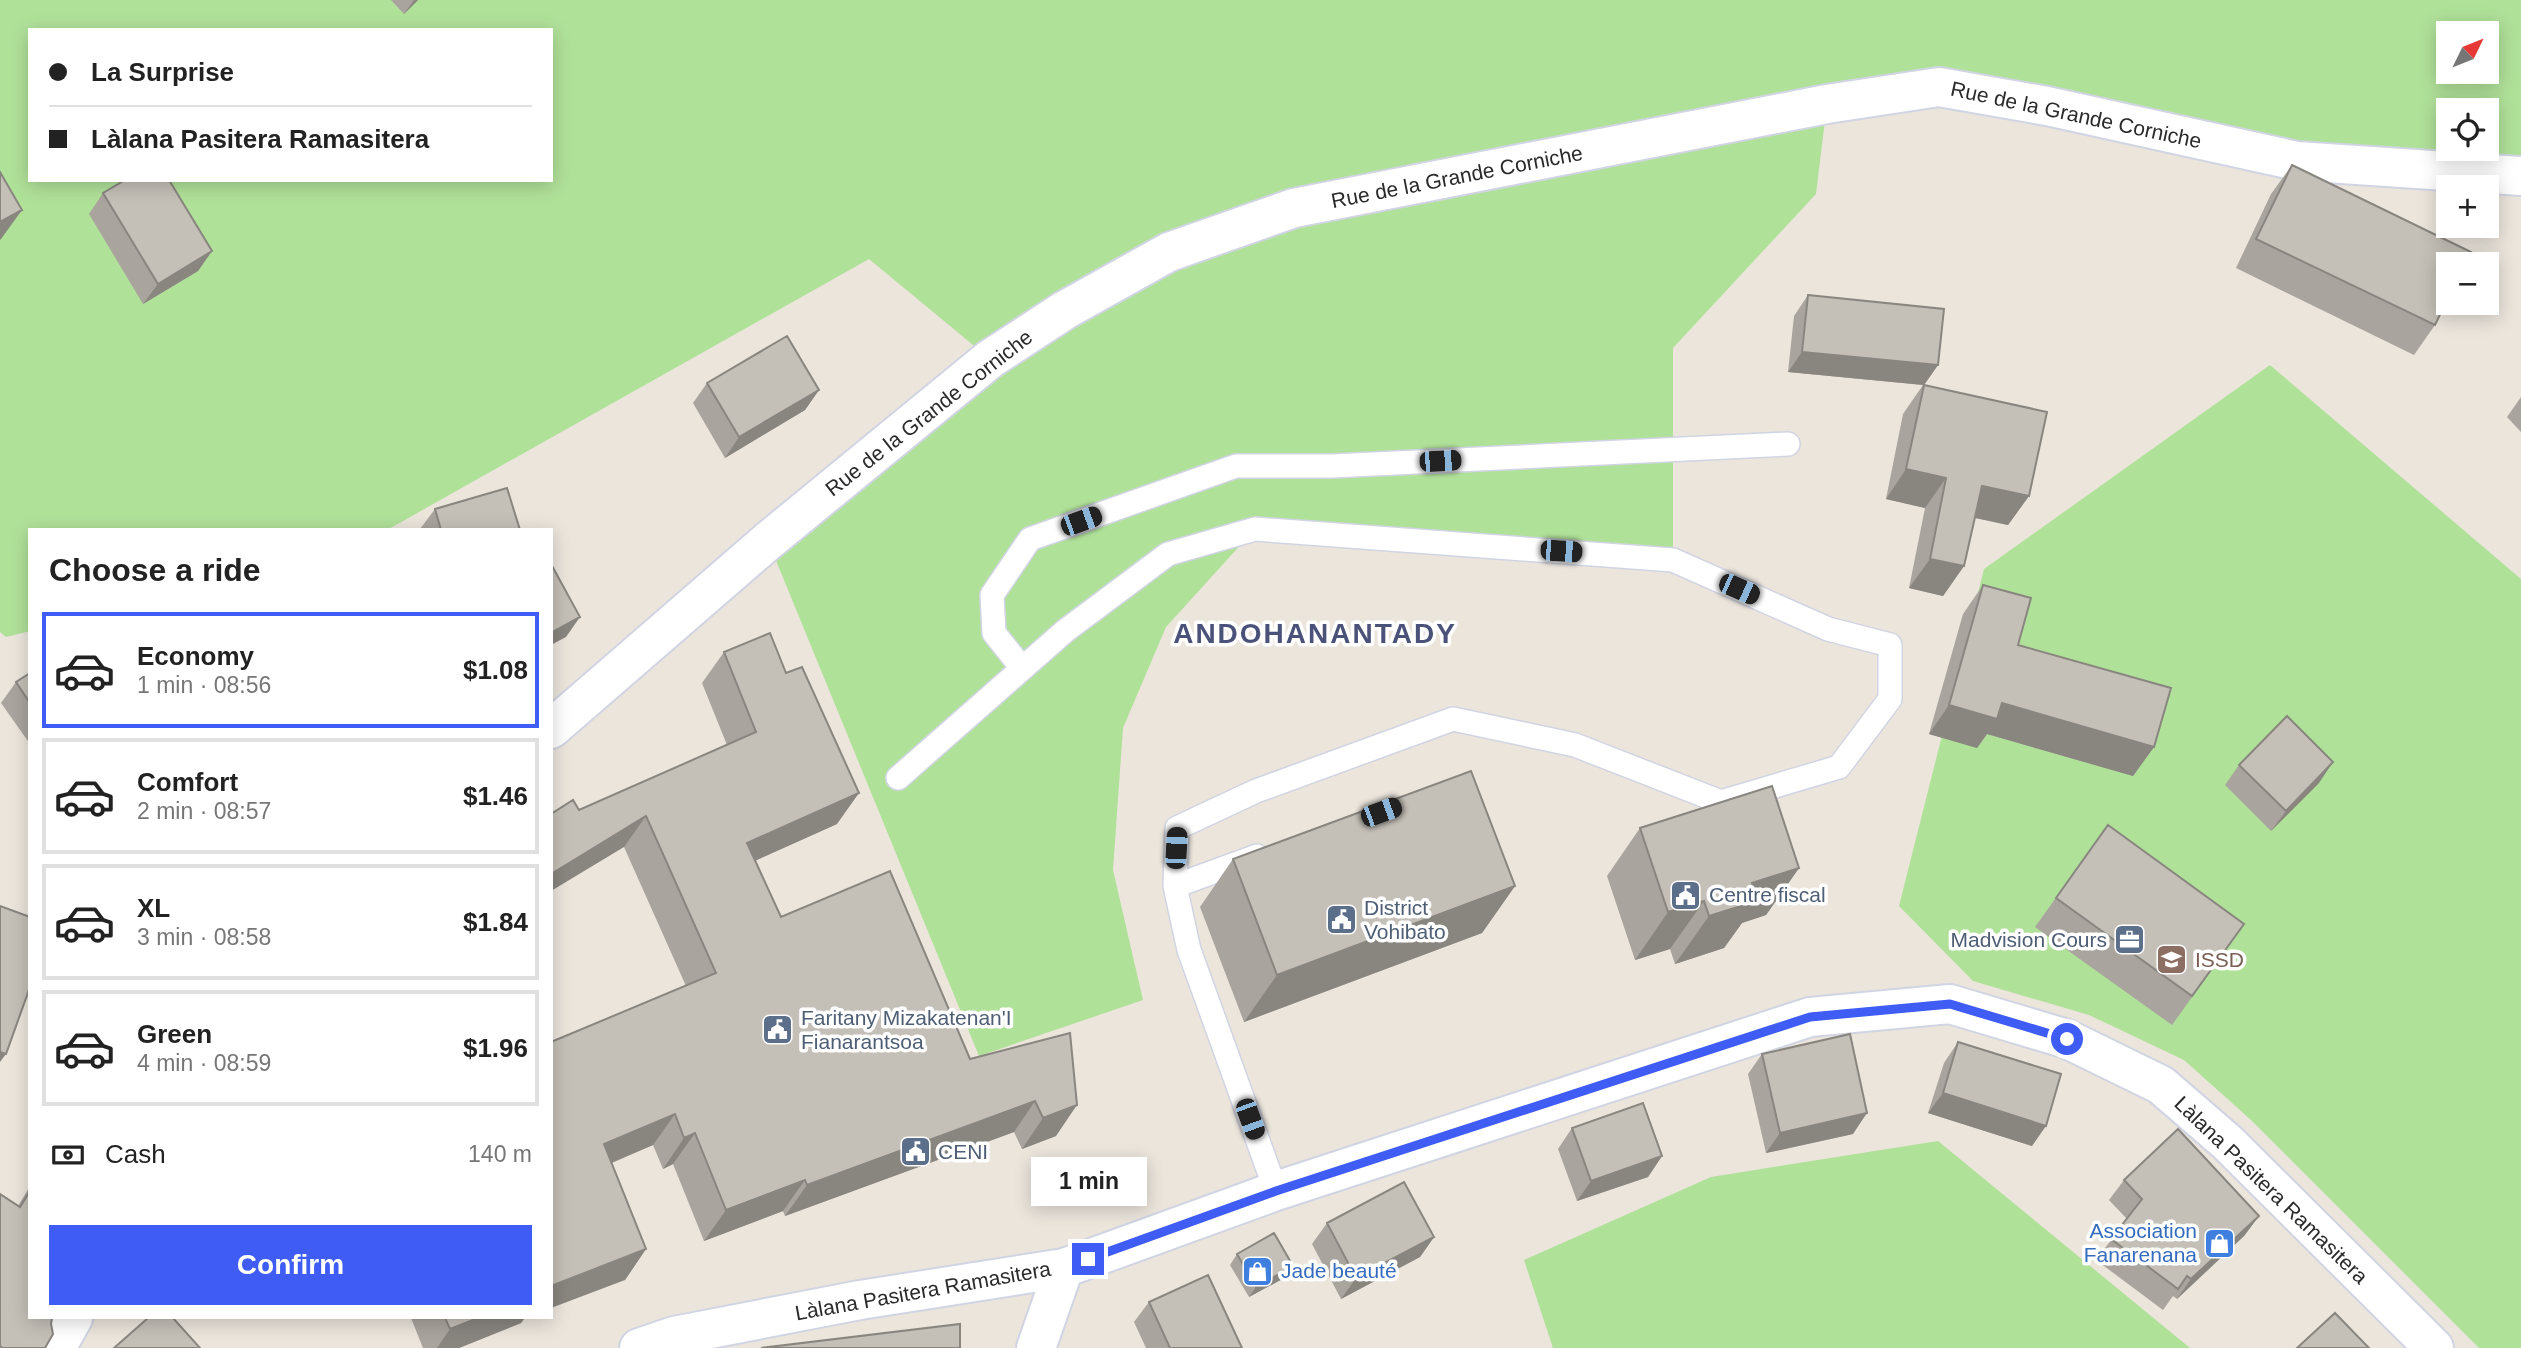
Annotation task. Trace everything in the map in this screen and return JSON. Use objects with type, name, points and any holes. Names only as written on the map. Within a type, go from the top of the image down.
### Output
[{"type":"street","name":"Rue de la Grande Corniche","points":[[553,727],[768,541],[990,359],[1065,310],[1169,252],[1294,208],[1827,104],[1939,87],[2047,106],[2297,161],[2521,176]]},
{"type":"street","name":"Làlana Pasitera Ramasitera","points":[[639,1348],[674,1336],[847,1303],[1064,1268],[1276,1191],[1810,1017],[1950,1004],[2067,1039],[2161,1085],[2228,1143],[2434,1348]]},
{"type":"street","points":[[1036,1348],[1064,1268]]},
{"type":"street","points":[[56,1348],[72,1319]]},
{"type":"lane","points":[[1022,668],[994,633],[992,595],[1030,539],[1236,466],[1332,466],[1788,444]]},
{"type":"lane","points":[[898,778],[1065,631],[1168,554],[1255,529],[1672,559],[1828,629],[1890,645],[1890,699],[1839,767],[1721,802],[1576,745],[1453,719],[1256,791],[1177,828],[1175,886],[1189,950],[1276,1191]]},
{"type":"lane","points":[[1175,886],[1278,849]]},
{"type":"green space","points":[[0,0],[2521,0],[2521,176],[2047,106],[1827,104],[1816,194],[1673,348],[1673,560],[1255,529],[1166,627],[1123,728],[1113,870],[1143,1000],[979,1056],[768,541],[990,359],[869,259],[391,528],[28,528],[28,632],[6,637],[0,632]]},
{"type":"green space","points":[[2270,365],[2521,579],[2521,1348],[2479,1348],[2251,1120],[2184,1060],[2089,1015],[1973,981],[1899,906],[1984,569]]},
{"type":"green space","points":[[1938,1141],[2190,1348],[1553,1348],[1524,1260],[1711,1177]]},
{"type":"building","points":[[2292,165],[2436,235],[2436,238],[2442,238],[2471,252],[2436,252],[2436,315],[2440,315],[2435,325],[2256,239]]},
{"type":"building","points":[[0,172],[22,210],[0,222]]},
{"type":"building","points":[[122,182],[170,182],[212,251],[158,284],[103,193]]},
{"type":"building","points":[[1808,295],[1944,309],[1938,365],[1802,352]]},
{"type":"building","points":[[787,336],[819,390],[739,437],[707,383]]},
{"type":"building","points":[[1924,385],[2047,412],[2029,496],[1982,486],[1964,566],[1930,559],[1946,478],[1906,469]]},
{"type":"building","points":[[507,488],[519,528],[440,528],[435,509]]},
{"type":"building","points":[[553,568],[580,617],[553,632]]},
{"type":"building","points":[[1983,585],[2031,598],[2018,645],[2171,688],[2154,747],[2002,703],[1997,719],[1949,705]]},
{"type":"building","points":[[770,633],[786,673],[802,667],[859,793],[747,843],[781,917],[890,871],[970,1059],[1070,1033],[1077,1105],[1043,1118],[1035,1101],[807,1185],[805,1180],[726,1210],[695,1133],[684,1138],[675,1114],[604,1144],[646,1249],[553,1285],[553,1041],[716,973],[646,816],[553,873],[553,813],[573,800],[579,810],[756,732],[724,652]]},
{"type":"building","points":[[28,674],[28,700],[16,682]]},
{"type":"building","points":[[2287,716],[2333,762],[2286,811],[2239,765]]},
{"type":"building","points":[[1471,771],[1515,886],[1277,975],[1233,859]]},
{"type":"building","points":[[1772,786],[1799,868],[1752,883],[1757,901],[1709,916],[1704,901],[1668,912],[1640,828]]},
{"type":"building","points":[[2108,825],[2244,924],[2192,996],[2056,898]]},
{"type":"building","points":[[0,906],[28,916],[28,993],[6,1054],[0,1052]]},
{"type":"building","points":[[1850,1034],[1867,1113],[1780,1133],[1762,1054]]},
{"type":"building","points":[[1958,1042],[2061,1074],[2046,1126],[1943,1093]]},
{"type":"building","points":[[1643,1103],[1662,1156],[1591,1181],[1572,1128]]},
{"type":"building","points":[[2178,1129],[2259,1216],[2191,1279],[2187,1276],[2178,1289],[2111,1239],[2142,1199],[2124,1180]]},
{"type":"building","points":[[1404,1182],[1434,1237],[1356,1278],[1327,1223]]},
{"type":"building","points":[[0,1194],[20,1207],[28,1194],[28,1319],[52,1319],[53,1334],[45,1348],[0,1346]]},
{"type":"building","name":"Jade beauté","points":[[1274,1233],[1293,1266],[1256,1287],[1237,1254]]},
{"type":"building","points":[[1208,1275],[1242,1348],[1170,1348],[1149,1302]]},
{"type":"building","points":[[2335,1313],[2369,1348],[2297,1348]]},
{"type":"building","points":[[147,1319],[174,1319],[200,1348],[114,1348]]},
{"type":"building","points":[[445,1319],[475,1319],[450,1329]]},
{"type":"building","points":[[960,1324],[960,1348],[761,1348]]},
{"type":"place","name":"Centre fiscal","points":[[1686,895]]},
{"type":"place","name":"District Vohibato","points":[[1341,920]]},
{"type":"place","name":"Madvision Cours","points":[[2130,940]]},
{"type":"place","name":"ISSD","points":[[2172,960]]},
{"type":"place","name":"Faritany Mizakatenan'I Fianarantsoa","points":[[778,1030]]},
{"type":"place","name":"CENI","points":[[915,1152]]},
{"type":"place","name":"Association Fanarenana","points":[[2220,1243]]},
{"type":"place","name":"Jade beauté","points":[[1258,1271]]},
{"type":"district","name":"ANDOHANANTADY","points":[[1315,633]]},
{"type":"route","points":[[1088,1259],[1276,1191],[1810,1017],[1950,1004],[2067,1039]]}]
